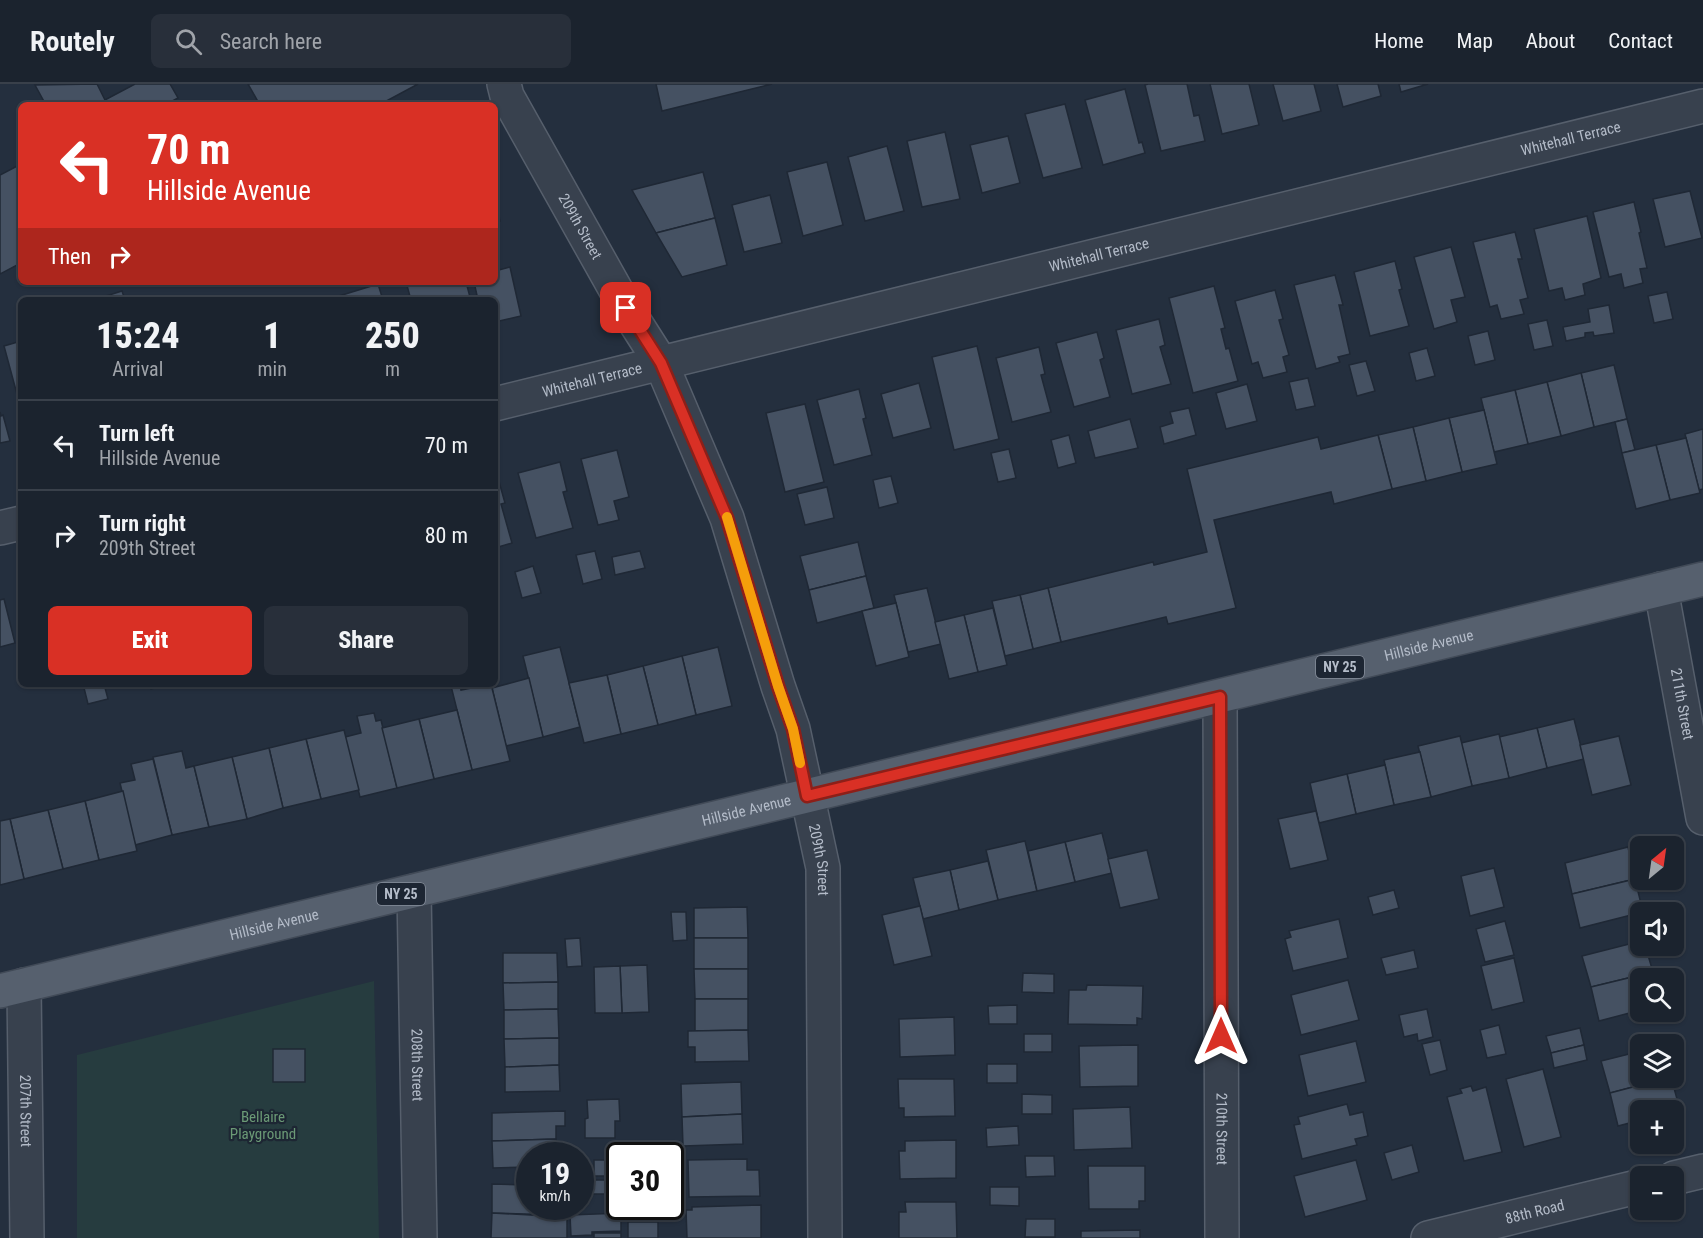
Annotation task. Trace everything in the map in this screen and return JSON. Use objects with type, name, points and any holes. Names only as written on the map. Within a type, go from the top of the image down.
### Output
[{"type":"main road","name":"Hillside Avenue","points":[[12,988],[1703,579]]},
{"type":"street","name":"209th Street","points":[[504,84],[507,96],[626,308],[661,363],[727,518],[793,729],[823,868],[825,1238]]},
{"type":"street","name":"Whitehall Terrace","points":[[498,403],[1703,106]]},
{"type":"street","points":[[0,528],[18,524]]},
{"type":"street","name":"211th Street","points":[[1660,589],[1703,818]]},
{"type":"street","name":"210th Street","points":[[1220,697],[1222,1238]]},
{"type":"street","name":"208th Street","points":[[414,891],[420,1238]]},
{"type":"street","name":"207th Street","points":[[12,988],[27,1238]]},
{"type":"street","points":[[1684,1176],[1703,1171]]},
{"type":"street","name":"88th Road","points":[[1428,1238],[1630,1189]]},
{"type":"green space","name":"Bellaire Playground","points":[[374,981],[379,1238],[77,1238],[77,1055]]},
{"type":"building","points":[[97,84],[105,100],[135,84],[170,84],[178,98],[171,102],[44,102],[35,85]]},
{"type":"building","points":[[248,84],[418,84],[385,102],[258,102]]},
{"type":"building","points":[[656,84],[772,84],[662,111]]},
{"type":"building","points":[[1187,84],[1194,116],[1199,115],[1205,141],[1161,151],[1145,85]]},
{"type":"building","points":[[1210,84],[1249,84],[1259,125],[1222,134]]},
{"type":"building","points":[[1273,84],[1314,84],[1321,111],[1283,121]]},
{"type":"building","points":[[1337,84],[1378,84],[1381,96],[1343,107]]},
{"type":"building","points":[[1399,84],[1428,84],[1401,92]]},
{"type":"building","points":[[1125,89],[1139,143],[1142,142],[1145,153],[1103,165],[1085,100]]},
{"type":"building","points":[[1065,104],[1082,168],[1043,178],[1025,114]]},
{"type":"building","points":[[945,132],[960,199],[922,207],[907,141]]},
{"type":"building","points":[[1008,136],[1020,183],[982,193],[970,145]]},
{"type":"building","points":[[887,146],[904,211],[865,221],[848,157]]},
{"type":"building","points":[[827,162],[843,225],[803,236],[787,172]]},
{"type":"building","points":[[18,166],[18,265],[0,274],[0,175]]},
{"type":"building","points":[[703,172],[715,218],[656,233],[632,190]]},
{"type":"building","points":[[1690,191],[1702,238],[1665,247],[1653,199]]},
{"type":"building","points":[[770,195],[782,243],[744,252],[732,205]]},
{"type":"building","points":[[1634,202],[1647,268],[1640,269],[1643,283],[1624,288],[1621,274],[1609,277],[1593,212]]},
{"type":"building","points":[[1587,216],[1601,278],[1583,284],[1585,295],[1565,300],[1562,288],[1549,291],[1534,229]]},
{"type":"building","points":[[715,218],[727,265],[682,277],[656,233]]},
{"type":"building","points":[[1515,232],[1522,259],[1518,259],[1528,298],[1520,300],[1524,314],[1501,319],[1497,305],[1490,307],[1473,242]]},
{"type":"building","points":[[1451,247],[1465,297],[1451,300],[1457,322],[1434,329],[1414,257]]},
{"type":"building","points":[[1395,261],[1402,289],[1399,290],[1409,326],[1370,336],[1354,272]]},
{"type":"building","points":[[510,267],[521,316],[498,321],[498,297],[477,297],[475,285],[498,285],[498,270]]},
{"type":"building","points":[[1335,275],[1343,305],[1339,305],[1350,354],[1338,357],[1340,362],[1316,369],[1294,285]]},
{"type":"building","points":[[378,285],[382,297],[340,297]]},
{"type":"building","points":[[407,285],[467,285],[470,297],[410,297]]},
{"type":"building","points":[[1214,286],[1225,328],[1221,329],[1226,349],[1229,348],[1238,381],[1193,393],[1169,298]]},
{"type":"building","points":[[1275,290],[1283,319],[1279,320],[1289,355],[1283,357],[1287,372],[1263,378],[1258,362],[1252,364],[1235,301]]},
{"type":"building","points":[[122,291],[124,297],[106,297]]},
{"type":"building","points":[[1667,292],[1673,319],[1654,323],[1648,296]]},
{"type":"building","points":[[1609,305],[1614,333],[1594,336],[1593,332],[1585,333],[1585,337],[1566,341],[1563,327],[1590,322],[1588,309]]},
{"type":"building","points":[[1159,319],[1165,345],[1160,347],[1171,384],[1132,394],[1116,330]]},
{"type":"building","points":[[1547,320],[1553,346],[1534,350],[1528,324]]},
{"type":"building","points":[[1488,331],[1495,360],[1475,365],[1468,336]]},
{"type":"building","points":[[1097,332],[1104,358],[1100,360],[1110,397],[1074,407],[1056,343]]},
{"type":"building","points":[[18,342],[18,398],[4,346]]},
{"type":"building","points":[[977,346],[999,439],[954,450],[932,357]]},
{"type":"building","points":[[1039,347],[1045,374],[1041,375],[1051,412],[1012,422],[996,358]]},
{"type":"building","points":[[1427,348],[1435,376],[1416,381],[1409,353]]},
{"type":"building","points":[[1366,361],[1375,391],[1357,396],[1349,365]]},
{"type":"building","points":[[1614,365],[1627,419],[1594,427],[1581,373]]},
{"type":"building","points":[[1581,373],[1594,427],[1561,436],[1547,382]]},
{"type":"building","points":[[1308,378],[1315,406],[1296,410],[1289,382]]},
{"type":"building","points":[[1547,382],[1561,436],[1528,444],[1515,390]]},
{"type":"building","points":[[919,383],[931,428],[893,438],[881,394]]},
{"type":"building","points":[[1247,384],[1257,421],[1226,429],[1216,393]]},
{"type":"building","points":[[859,389],[866,418],[863,419],[872,455],[834,465],[817,400]]},
{"type":"building","points":[[1515,390],[1528,444],[1494,452],[1481,398]]},
{"type":"building","points":[[805,404],[824,482],[785,492],[766,413]]},
{"type":"building","points":[[1189,408],[1196,435],[1164,444],[1160,427],[1173,423],[1170,412]]},
{"type":"building","points":[[1484,410],[1497,464],[1462,472],[1449,418]]},
{"type":"building","points":[[0,412],[1,416],[3,415],[10,441],[0,443]]},
{"type":"building","points":[[1449,418],[1462,472],[1426,481],[1413,427]]},
{"type":"building","points":[[1130,419],[1138,448],[1095,458],[1088,431]]},
{"type":"building","points":[[1627,419],[1635,450],[1622,453],[1615,422]]},
{"type":"building","points":[[1413,427],[1426,481],[1392,489],[1378,435]]},
{"type":"building","points":[[1703,429],[1703,489],[1699,490],[1685,434]]},
{"type":"building","points":[[1069,435],[1076,463],[1058,468],[1051,440]]},
{"type":"building","points":[[1378,435],[1392,489],[1334,504],[1331,492],[1214,520],[1236,608],[1168,624],[1166,617],[1061,642],[1048,588],[1153,562],[1154,565],[1207,552],[1187,469],[1318,437],[1321,449]]},
{"type":"building","points":[[1686,438],[1700,493],[1670,500],[1656,445]]},
{"type":"building","points":[[1656,445],[1670,500],[1636,509],[1622,453]]},
{"type":"building","points":[[1009,449],[1016,478],[998,482],[991,453]]},
{"type":"building","points":[[617,450],[629,497],[614,501],[619,520],[598,525],[581,459]]},
{"type":"building","points":[[560,462],[567,491],[563,492],[573,528],[536,538],[518,473]]},
{"type":"building","points":[[891,476],[898,503],[879,508],[873,480]]},
{"type":"building","points":[[498,478],[505,503],[501,504],[512,543],[498,547]]},
{"type":"building","points":[[827,487],[834,518],[805,525],[797,494]]},
{"type":"building","points":[[858,542],[866,576],[809,590],[800,556]]},
{"type":"building","points":[[595,551],[602,579],[583,584],[576,555]]},
{"type":"building","points":[[640,551],[645,568],[615,575],[612,557]]},
{"type":"building","points":[[533,566],[541,593],[522,598],[515,572]]},
{"type":"building","points":[[866,576],[874,608],[817,623],[809,590]]},
{"type":"building","points":[[927,588],[941,644],[908,652],[894,595]]},
{"type":"building","points":[[1048,588],[1061,642],[1033,649],[1020,595]]},
{"type":"building","points":[[1020,595],[1033,649],[1005,656],[992,601]]},
{"type":"building","points":[[4,599],[15,643],[0,647],[0,600]]},
{"type":"building","points":[[896,603],[909,657],[876,666],[862,611]]},
{"type":"building","points":[[993,608],[1007,665],[978,672],[964,615]]},
{"type":"building","points":[[964,615],[978,672],[949,679],[935,622]]},
{"type":"building","points":[[560,647],[580,727],[543,737],[523,656]]},
{"type":"building","points":[[718,647],[732,706],[696,715],[682,656]]},
{"type":"building","points":[[682,656],[696,715],[658,725],[643,666]]},
{"type":"building","points":[[643,666],[658,725],[621,734],[607,675]]},
{"type":"building","points":[[607,675],[621,734],[584,743],[569,683]]},
{"type":"building","points":[[529,678],[543,737],[506,746],[492,688]]},
{"type":"building","points":[[84,687],[105,687],[108,699],[88,704]]},
{"type":"building","points":[[451,687],[460,687],[461,690],[492,687],[510,761],[472,770]]},
{"type":"building","points":[[457,710],[472,770],[434,779],[419,719]]},
{"type":"building","points":[[374,713],[376,721],[381,720],[397,788],[360,797],[345,737],[361,733],[357,716]]},
{"type":"building","points":[[419,719],[434,779],[397,788],[382,728]]},
{"type":"building","points":[[1574,719],[1584,759],[1547,768],[1537,728]]},
{"type":"building","points":[[1537,728],[1547,768],[1509,778],[1499,737]]},
{"type":"building","points":[[344,730],[359,790],[321,799],[306,739]]},
{"type":"building","points":[[1499,734],[1509,778],[1472,786],[1461,743]]},
{"type":"building","points":[[1460,736],[1472,786],[1431,797],[1418,746]]},
{"type":"building","points":[[1619,736],[1631,785],[1592,795],[1580,745]]},
{"type":"building","points":[[306,739],[321,799],[283,808],[269,748]]},
{"type":"building","points":[[269,748],[283,808],[247,819],[232,757]]},
{"type":"building","points":[[182,751],[186,768],[194,766],[209,827],[172,835],[153,757]]},
{"type":"building","points":[[1420,752],[1431,797],[1394,805],[1384,760]]},
{"type":"building","points":[[232,757],[247,819],[209,827],[194,766]]},
{"type":"building","points":[[153,759],[172,835],[135,845],[120,783],[135,780],[131,764]]},
{"type":"building","points":[[1385,765],[1394,805],[1356,814],[1347,774]]},
{"type":"building","points":[[1347,774],[1356,814],[1319,823],[1310,783]]},
{"type":"building","points":[[123,791],[137,851],[99,860],[85,801]]},
{"type":"building","points":[[85,801],[99,860],[63,869],[48,810]]},
{"type":"building","points":[[48,810],[63,869],[24,879],[10,819]]},
{"type":"building","points":[[1316,811],[1328,860],[1290,869],[1278,819]]},
{"type":"building","points":[[10,819],[24,879],[0,885],[0,821]]},
{"type":"building","points":[[1102,833],[1112,873],[1075,882],[1065,842]]},
{"type":"building","points":[[1025,841],[1037,891],[998,900],[986,850]]},
{"type":"building","points":[[1065,842],[1075,882],[1037,891],[1028,851]]},
{"type":"building","points":[[1628,847],[1630,880],[1572,894],[1565,863]]},
{"type":"building","points":[[1147,850],[1159,899],[1120,908],[1108,859]]},
{"type":"building","points":[[988,861],[998,900],[959,910],[950,870]]},
{"type":"building","points":[[1494,868],[1504,907],[1470,916],[1461,876]]},
{"type":"building","points":[[950,870],[959,910],[923,919],[913,878]]},
{"type":"building","points":[[1630,880],[1630,890],[1638,890],[1641,902],[1630,902],[1630,915],[1580,928],[1572,894]]},
{"type":"building","points":[[1394,890],[1399,908],[1373,915],[1368,897]]},
{"type":"building","points":[[920,906],[932,956],[894,965],[882,915]]},
{"type":"building","points":[[747,907],[748,938],[694,938],[694,908]]},
{"type":"building","points":[[671,912],[686,912],[687,940],[673,941]]},
{"type":"building","points":[[1339,919],[1348,958],[1293,971],[1285,939],[1291,937],[1289,931]]},
{"type":"building","points":[[1505,921],[1514,955],[1485,962],[1476,929]]},
{"type":"building","points":[[580,938],[582,966],[567,967],[565,939]]},
{"type":"building","points":[[694,938],[748,938],[748,969],[694,969]]},
{"type":"building","points":[[1630,944],[1630,956],[1648,956],[1652,968],[1630,968],[1630,978],[1591,987],[1582,956]]},
{"type":"building","points":[[1414,950],[1418,968],[1386,975],[1381,958]]},
{"type":"building","points":[[503,953],[557,953],[558,982],[503,983]]},
{"type":"building","points":[[1514,958],[1524,1002],[1492,1010],[1481,966]]},
{"type":"building","points":[[647,965],[649,1012],[622,1013],[620,966]]},
{"type":"building","points":[[620,966],[622,1013],[595,1013],[594,967]]},
{"type":"building","points":[[694,969],[748,969],[748,999],[695,999]]},
{"type":"building","points":[[1023,973],[1054,974],[1054,993],[1022,992]]},
{"type":"building","points":[[1630,978],[1630,1013],[1599,1021],[1591,987]]},
{"type":"building","points":[[1348,980],[1359,1020],[1301,1035],[1291,995]]},
{"type":"building","points":[[558,982],[558,1009],[504,1010],[503,983]]},
{"type":"building","points":[[1087,985],[1143,986],[1142,1019],[1137,1018],[1137,1025],[1068,1024],[1069,990],[1086,990]]},
{"type":"building","points":[[695,999],[748,999],[748,1030],[695,1031]]},
{"type":"building","points":[[1017,1005],[1017,1024],[989,1024],[988,1006]]},
{"type":"building","points":[[558,1009],[559,1038],[504,1039],[504,1010]]},
{"type":"building","points":[[1427,1009],[1433,1037],[1418,1041],[1417,1034],[1404,1037],[1399,1015]]},
{"type":"building","points":[[954,1017],[955,1055],[900,1057],[899,1019]]},
{"type":"building","points":[[1499,1025],[1506,1054],[1487,1058],[1480,1030]]},
{"type":"building","points":[[1580,1028],[1584,1045],[1551,1053],[1546,1036]]},
{"type":"building","points":[[748,1030],[749,1061],[695,1062],[695,1047],[688,1047],[688,1031]]},
{"type":"building","points":[[1024,1034],[1052,1034],[1052,1052],[1024,1052]]},
{"type":"building","points":[[559,1038],[559,1065],[505,1067],[504,1039]]},
{"type":"building","points":[[1440,1040],[1447,1070],[1430,1075],[1422,1044]]},
{"type":"building","points":[[1356,1041],[1366,1082],[1308,1096],[1299,1055]]},
{"type":"building","points":[[1138,1045],[1138,1086],[1080,1087],[1079,1046]]},
{"type":"building","points":[[1584,1045],[1587,1060],[1554,1068],[1551,1053]]},
{"type":"building","points":[[273,1049],[305,1049],[305,1082],[273,1082]]},
{"type":"building","points":[[1630,1054],[1630,1088],[1610,1093],[1601,1061]]},
{"type":"building","points":[[987,1064],[1017,1064],[1017,1083],[987,1083]]},
{"type":"building","points":[[559,1065],[560,1091],[505,1092],[505,1067]]},
{"type":"building","points":[[1543,1069],[1561,1137],[1524,1147],[1506,1079]]},
{"type":"building","points":[[898,1079],[954,1079],[955,1116],[904,1117],[904,1108],[899,1108]]},
{"type":"building","points":[[741,1082],[742,1114],[682,1117],[681,1084]]},
{"type":"building","points":[[1471,1086],[1473,1091],[1486,1087],[1502,1152],[1464,1161],[1447,1097],[1462,1093],[1460,1089]]},
{"type":"building","points":[[1630,1088],[1674,1088],[1677,1100],[1630,1100],[1630,1123],[1618,1126],[1610,1093]]},
{"type":"building","points":[[1022,1094],[1052,1095],[1052,1114],[1022,1114]]},
{"type":"building","points":[[619,1099],[620,1121],[615,1121],[615,1138],[585,1138],[585,1119],[588,1118],[587,1100]]},
{"type":"building","points":[[1347,1104],[1350,1115],[1363,1112],[1368,1136],[1355,1139],[1357,1145],[1302,1159],[1294,1125],[1300,1124],[1298,1117]]},
{"type":"building","points":[[1130,1107],[1132,1148],[1074,1150],[1073,1109]]},
{"type":"building","points":[[565,1111],[565,1126],[556,1126],[556,1139],[492,1141],[492,1113]]},
{"type":"building","points":[[742,1114],[743,1144],[684,1146],[682,1117]]},
{"type":"building","points":[[1018,1126],[1019,1145],[987,1147],[986,1128]]},
{"type":"building","points":[[556,1139],[556,1142],[516,1142],[516,1167],[493,1168],[492,1141]]},
{"type":"building","points":[[956,1140],[956,1178],[900,1179],[899,1151],[905,1151],[905,1141]]},
{"type":"building","points":[[1412,1145],[1419,1172],[1392,1180],[1384,1153]]},
{"type":"building","points":[[1025,1156],[1054,1156],[1055,1176],[1026,1177]]},
{"type":"building","points":[[747,1159],[747,1170],[759,1170],[760,1196],[689,1197],[688,1160]]},
{"type":"building","points":[[594,1160],[606,1160],[606,1176],[594,1176]]},
{"type":"building","points":[[1356,1160],[1367,1200],[1305,1217],[1294,1176]]},
{"type":"building","points":[[1088,1166],[1145,1166],[1145,1201],[1139,1201],[1139,1209],[1089,1209]]},
{"type":"building","points":[[594,1180],[606,1180],[606,1194],[594,1194]]},
{"type":"building","points":[[492,1184],[516,1185],[516,1214],[492,1213]]},
{"type":"building","points":[[990,1187],[1019,1187],[1019,1206],[990,1205]]},
{"type":"building","points":[[905,1202],[956,1202],[957,1238],[899,1238],[899,1212],[906,1212]]},
{"type":"building","points":[[761,1205],[761,1238],[687,1238],[686,1210],[692,1210],[692,1207]]},
{"type":"building","points":[[492,1213],[516,1214],[516,1220],[567,1220],[567,1238],[491,1238]]},
{"type":"building","points":[[594,1214],[606,1214],[606,1220],[621,1220],[621,1231],[592,1232],[592,1235],[571,1236],[570,1220],[594,1220]]},
{"type":"building","points":[[1026,1219],[1055,1219],[1055,1237],[1025,1237]]},
{"type":"building","points":[[628,1222],[658,1222],[658,1238],[628,1238]]},
{"type":"building","points":[[1140,1230],[1140,1238],[1081,1238],[1081,1231]]},
{"type":"building","points":[[594,1233],[621,1233],[621,1238],[594,1238]]},
{"type":"slow traffic","points":[[727,517],[793,729],[800,763]]},
{"type":"route","points":[[626,308],[661,363],[727,518],[793,729],[807,796],[1220,697],[1221,1036]]}]
